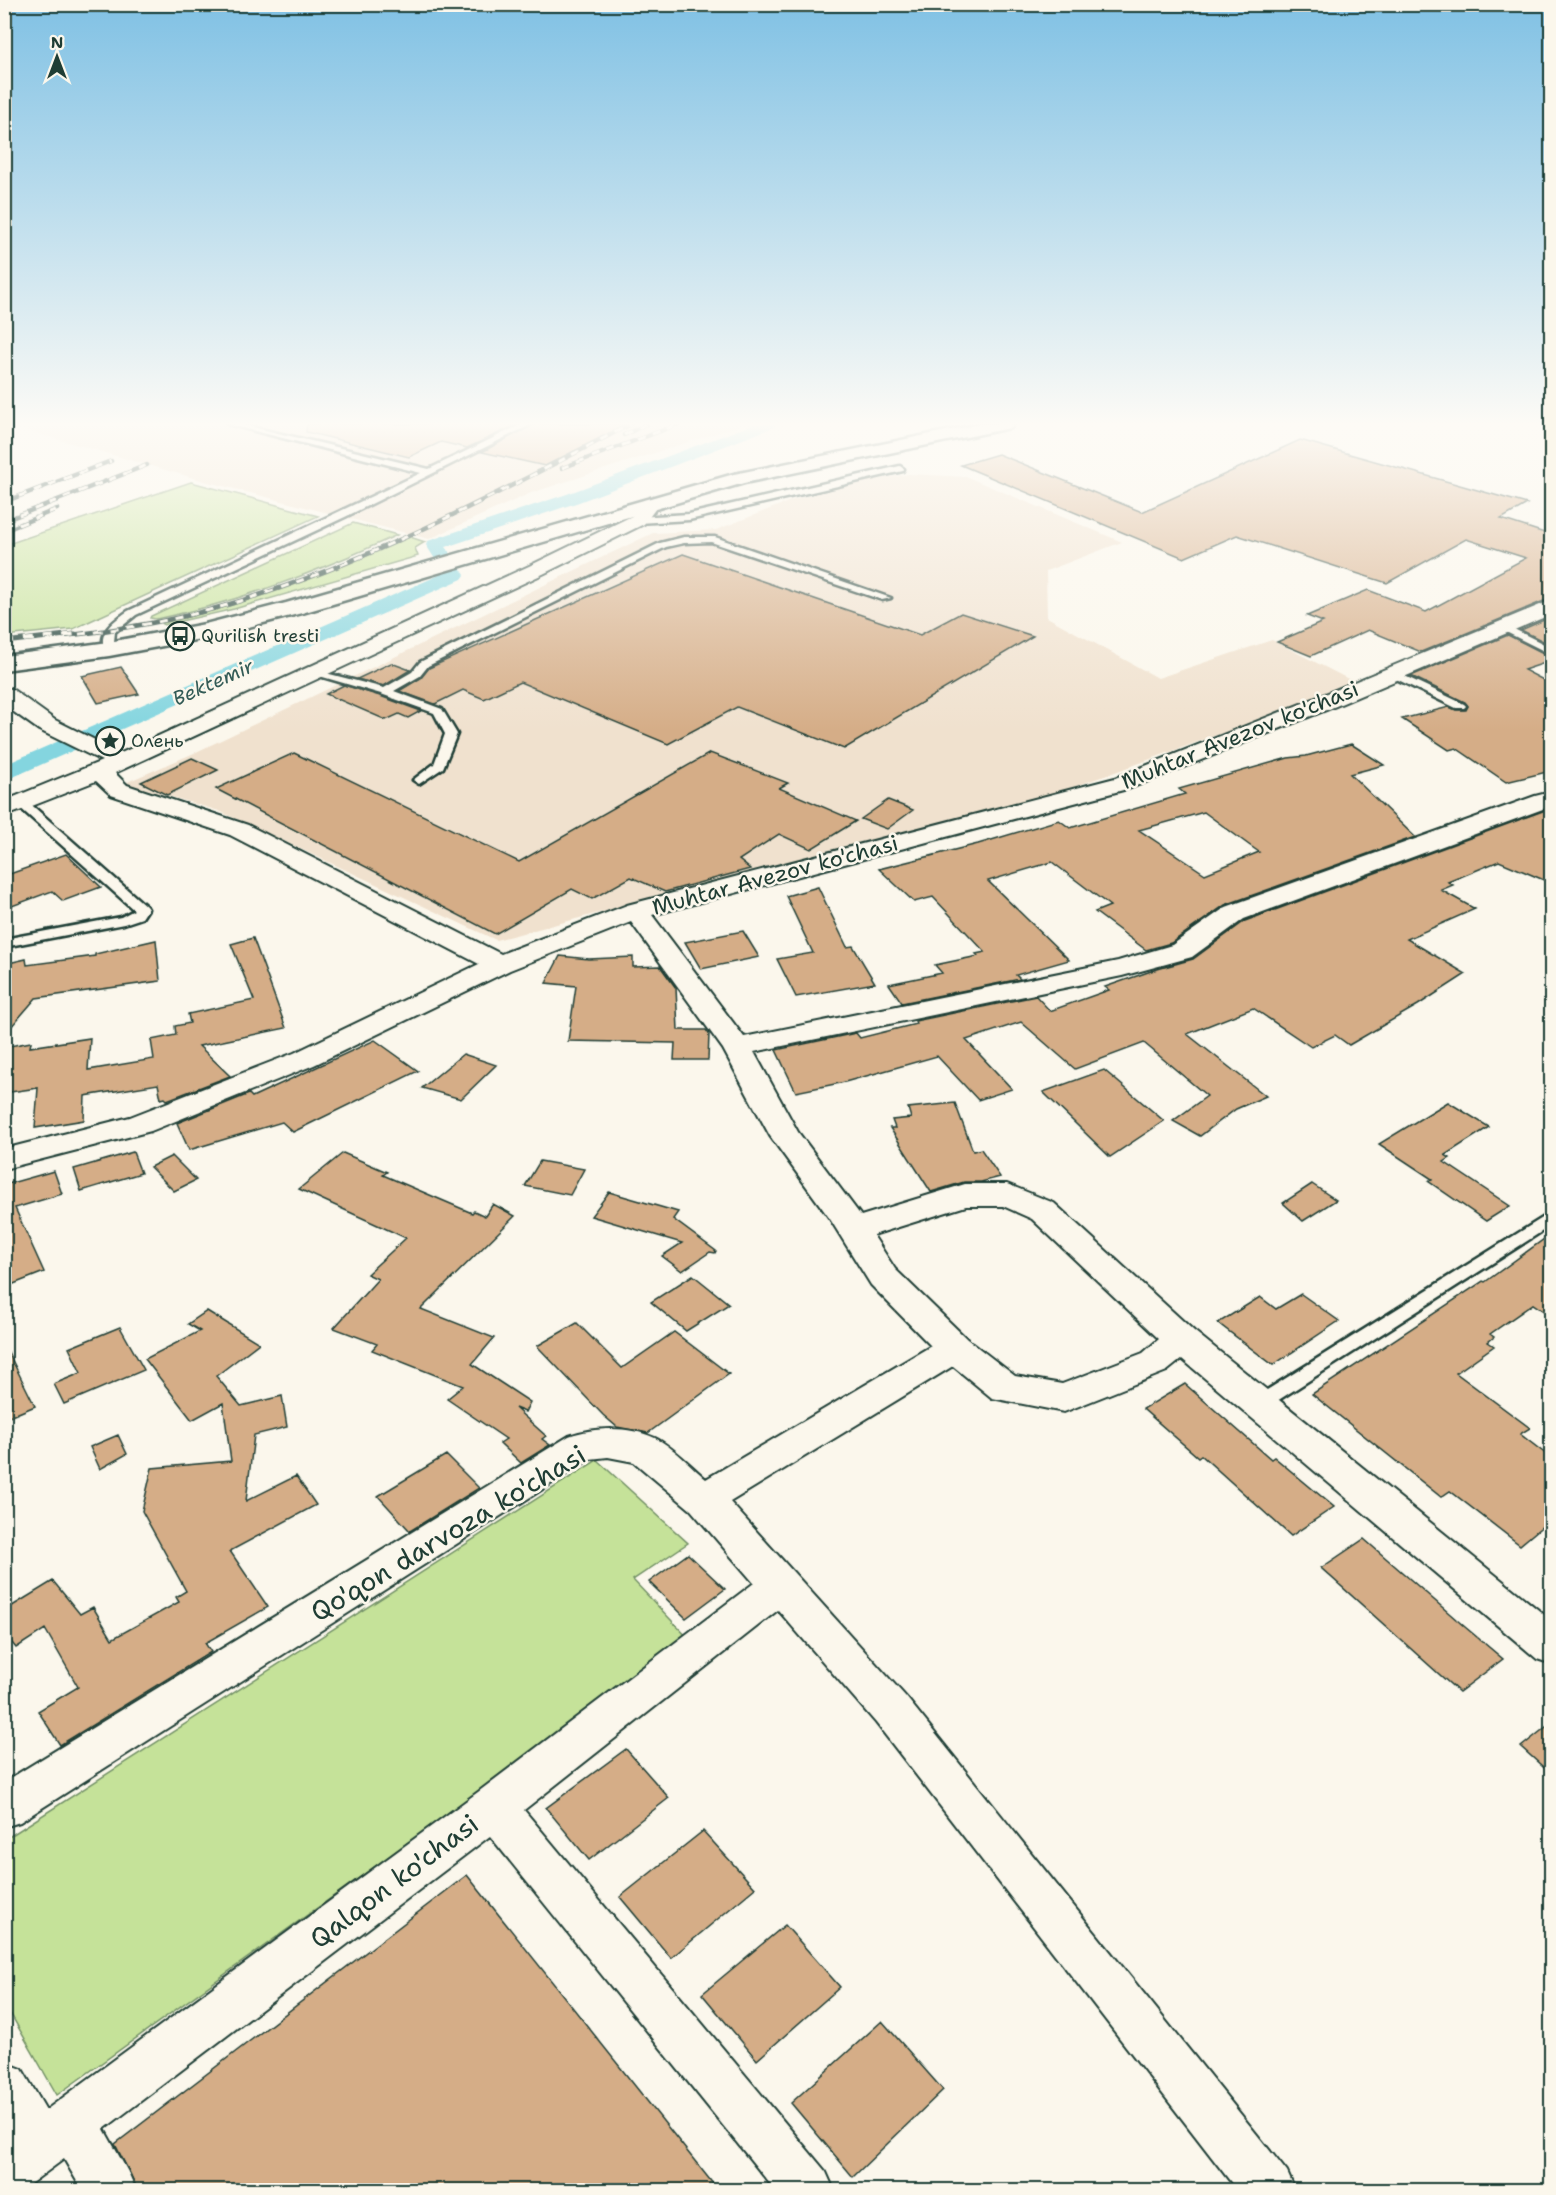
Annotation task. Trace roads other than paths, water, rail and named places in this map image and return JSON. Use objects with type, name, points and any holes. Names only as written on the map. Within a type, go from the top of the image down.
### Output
[{"type":"main road","points":[[4,663],[250,620],[556,526]]},
{"type":"main road","points":[[472,552],[582,526]]},
{"type":"main road","points":[[4,653],[107,645]]},
{"type":"street","points":[[13,806],[106,761],[314,673],[537,570],[617,526]]},
{"type":"street","name":"Muhtar Avezov ko'chasi","points":[[4,1159],[140,1124],[304,1059],[500,964],[636,911],[1123,783],[1322,704],[1551,606]]},
{"type":"street","points":[[4,694],[106,761],[119,790],[239,830],[500,964]]},
{"type":"street","points":[[738,1047],[1122,968],[1182,951],[1235,913],[1543,801]]},
{"type":"street","points":[[636,911],[738,1047],[785,1136],[853,1230],[883,1277],[955,1348],[1005,1388],[1064,1398],[1155,1362],[1182,1340]]},
{"type":"street","points":[[853,1230],[965,1195],[1007,1195],[1043,1212],[1182,1340],[1551,1646]]},
{"type":"street","points":[[704,1499],[955,1348]]},
{"type":"street","name":"Qo'qon darvoza ko'chasi","points":[[4,1806],[582,1446],[608,1443],[644,1449],[704,1499],[891,1710],[1269,2190]]},
{"type":"street","name":"Qalqon ko'chasi","points":[[38,2147],[494,1807],[781,1585]]},
{"type":"street","points":[[494,1807],[808,2190]]},
{"type":"street","points":[[4,2087],[38,2147],[110,2190]]},
{"type":"lane","points":[[107,645],[109,630],[132,613],[317,526]]},
{"type":"lane","points":[[385,692],[416,674],[424,664],[663,545],[684,540],[711,539],[885,598]]},
{"type":"lane","points":[[1504,627],[1551,652]]},
{"type":"lane","points":[[314,673],[385,692],[438,711],[451,734],[439,766],[419,780]]},
{"type":"lane","points":[[1392,673],[1460,706]]},
{"type":"lane","points":[[4,943],[124,920],[137,915],[141,909],[13,806]]},
{"type":"lane","points":[[1260,1403],[1551,1217]]},
{"type":"waterway","name":"Bektemir","points":[[4,774],[455,575],[435,545],[490,526]]},
{"type":"railway","points":[[4,531],[15,526]]},
{"type":"railway","points":[[63,636],[142,625],[220,607],[326,571],[429,526]]},
{"type":"railway","points":[[4,642],[75,634]]},
{"type":"place","name":"Qurilish tresti","points":[[180,636]]},
{"type":"place","name":"Олень","points":[[110,741]]}]
